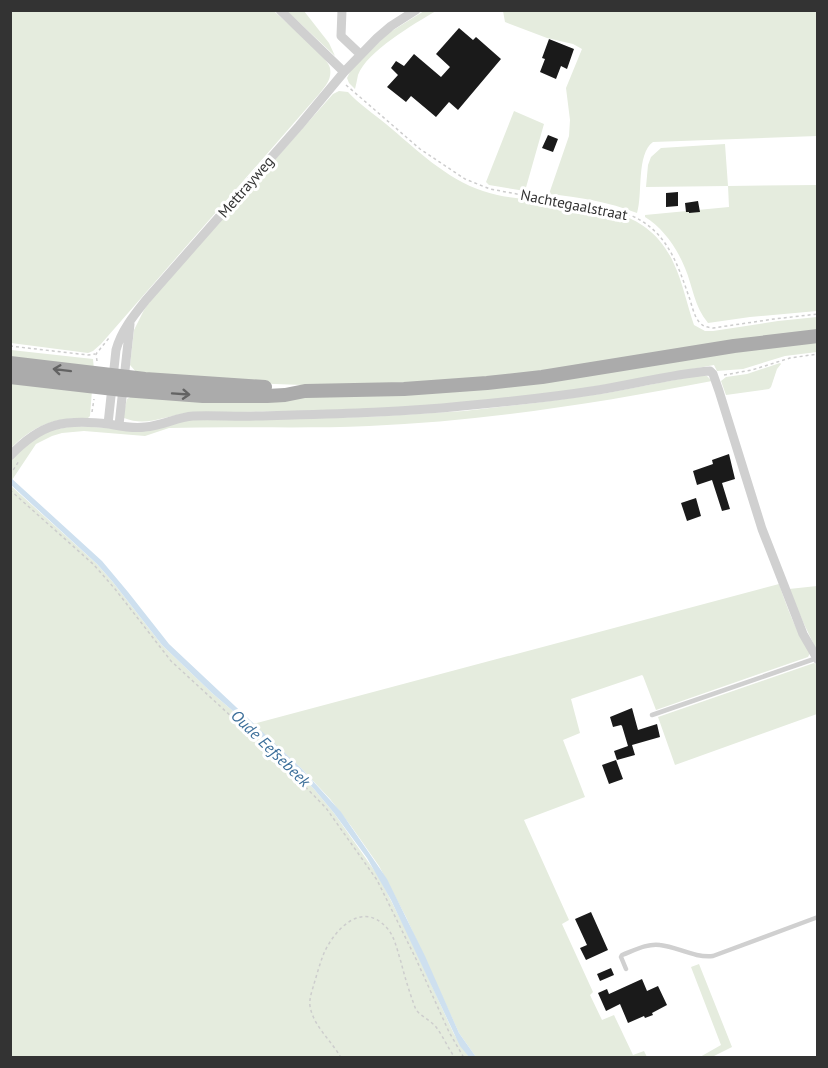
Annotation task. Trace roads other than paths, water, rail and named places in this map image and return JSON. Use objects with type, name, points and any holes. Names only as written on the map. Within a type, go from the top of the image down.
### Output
[{"type":"main road","points":[[10,377],[285,388],[305,391],[404,389],[542,376],[755,343],[818,336]]},
{"type":"main road","points":[[10,363],[118,383]]},
{"type":"street","points":[[280,10],[341,75]]},
{"type":"street","points":[[342,10],[341,36],[360,54]]},
{"type":"street","name":"Mettrayweg","points":[[108,424],[131,319],[360,54],[384,32],[416,10]]},
{"type":"street","points":[[10,456],[24,442],[50,426],[65,422],[91,422],[142,428],[192,416],[379,413],[548,397],[709,370],[714,377],[762,530],[803,634],[817,659]]},
{"type":"street","name":"Mettrayweg","points":[[118,383],[118,425]]},
{"type":"lane","points":[[652,715],[817,659]]},
{"type":"lane","points":[[626,969],[622,955],[649,946],[659,945],[699,956],[713,956],[818,917]]},
{"type":"water","points":[[11,478],[102,561],[169,644],[302,769],[341,812],[387,879],[425,956],[459,1033],[476,1057],[469,1057],[460,1046],[391,900],[367,858],[334,813],[314,789],[247,723],[162,645],[97,564],[11,485]]},
{"type":"water label","name":"Oude Eefsebeek","points":[[271,748]]}]
